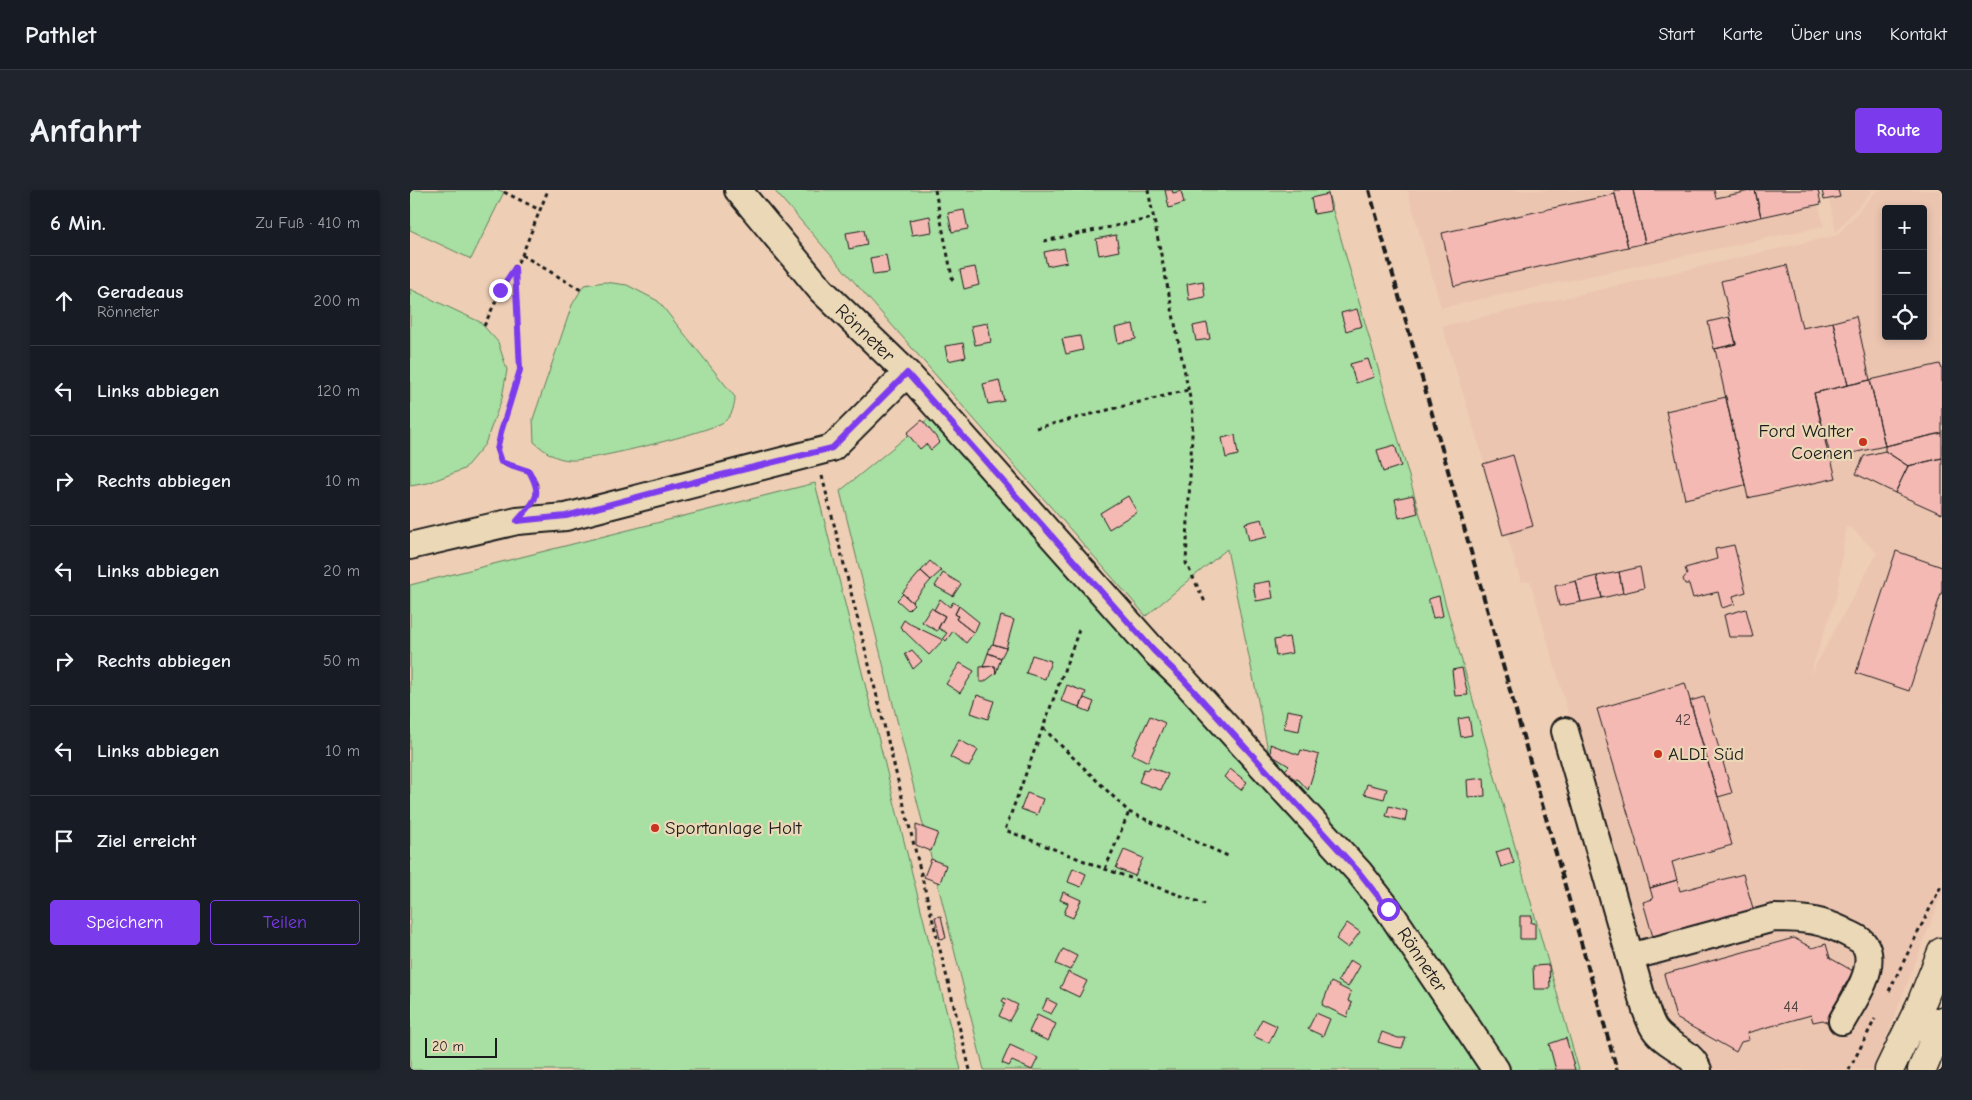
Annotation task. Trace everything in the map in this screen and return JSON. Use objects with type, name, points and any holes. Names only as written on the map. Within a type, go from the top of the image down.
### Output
[{"type":"main road","points":[[1889,1070],[1921,1004],[1942,952]]},
{"type":"main road","points":[[1922,1070],[1942,1021]]},
{"type":"street","name":"Rönneter","points":[[738,190],[821,290],[907,373],[1154,651],[1182,678],[1359,872],[1388,909],[1496,1070]]},
{"type":"street","points":[[410,546],[517,521],[566,516],[832,448],[907,373]]},
{"type":"street","points":[[1565,731],[1642,998],[1655,1031],[1668,1042],[1685,1052],[1698,1070]]},
{"type":"street","points":[[1630,957],[1774,918],[1799,918],[1832,924],[1862,941],[1868,952],[1866,973],[1842,1021]]},
{"type":"path","points":[[484,326],[500,290],[522,255],[548,190]]},
{"type":"path","points":[[935,190],[954,282]]},
{"type":"path","points":[[1148,190],[1193,413],[1186,564],[1206,604]]},
{"type":"path","points":[[504,192],[540,210]]},
{"type":"path","points":[[1044,241],[1153,218]]},
{"type":"path","points":[[522,255],[582,290]]},
{"type":"path","points":[[515,268],[520,370],[497,450],[501,462],[529,471],[537,485],[536,499],[517,521]]},
{"type":"path","points":[[1036,428],[1188,390]]},
{"type":"path","points":[[816,452],[970,1070]]},
{"type":"path","points":[[1079,630],[1005,830],[1105,869],[1205,904]]},
{"type":"path","points":[[1043,728],[1129,812],[1230,857]]},
{"type":"path","points":[[1105,869],[1129,812]]},
{"type":"path","points":[[1885,999],[1942,884]]},
{"type":"path","points":[[1849,1070],[1876,1017]]},
{"type":"shaded area","points":[[1407,190],[1815,190],[1824,226],[1441,308]]},
{"type":"shaded area","points":[[1827,190],[1873,190],[1836,232]]},
{"type":"shaded area","points":[[1877,190],[1942,190],[1942,894],[1874,1070],[1671,1070],[1530,581],[1521,582],[1442,326],[1837,235]],"holes":[[[1850,527],[1877,553],[1810,675],[1837,595],[1846,528]]]},
{"type":"green space","points":[[410,190],[499,190],[504,192],[471,259],[410,230]]},
{"type":"green space","points":[[774,190],[1327,190],[1579,1070],[1509,1070],[1376,872],[1269,755],[1227,549],[1146,616]]},
{"type":"green space","points":[[605,282],[627,285],[658,301],[735,397],[733,410],[725,421],[699,432],[624,451],[581,459],[570,460],[555,457],[534,442],[533,419],[572,305],[584,285]]},
{"type":"green space","points":[[410,289],[480,322],[498,342],[507,370],[502,398],[485,444],[464,469],[428,483],[410,486]]},
{"type":"green space","points":[[934,414],[1377,914],[1484,1070],[984,1070],[840,491]]},
{"type":"green space","name":"Sportanlage Holt","points":[[815,483],[961,1070],[410,1070],[410,585]]},
{"type":"building","points":[[1165,190],[1172,190],[1173,193],[1181,191],[1184,203],[1169,208]]},
{"type":"building","points":[[1614,190],[1633,190],[1645,243],[1628,247]]},
{"type":"building","points":[[1633,190],[1714,190],[1716,198],[1755,190],[1761,217],[1645,243]]},
{"type":"building","points":[[1755,190],[1818,190],[1821,204],[1761,217]]},
{"type":"building","points":[[1822,190],[1838,190],[1840,197],[1824,200]]},
{"type":"building","points":[[1328,194],[1331,211],[1314,214],[1311,198]]},
{"type":"building","points":[[1615,194],[1628,247],[1454,286],[1442,233]]},
{"type":"building","points":[[964,210],[968,229],[952,232],[948,213]]},
{"type":"building","points":[[930,216],[932,232],[912,235],[909,220]]},
{"type":"building","points":[[864,230],[867,245],[849,249],[846,233]]},
{"type":"building","points":[[1116,235],[1119,251],[1099,255],[1096,239]]},
{"type":"building","points":[[1064,248],[1067,262],[1047,266],[1044,252]]},
{"type":"building","points":[[886,255],[889,273],[873,275],[870,258]]},
{"type":"building","points":[[1787,265],[1802,328],[1833,322],[1848,385],[1814,393],[1836,478],[1748,498],[1715,349],[1736,344],[1721,281]]},
{"type":"building","points":[[975,267],[979,285],[964,289],[960,270]]},
{"type":"building","points":[[1203,281],[1205,297],[1189,300],[1187,284]]},
{"type":"building","points":[[1357,309],[1362,326],[1346,331],[1341,313]]},
{"type":"building","points":[[1856,316],[1870,380],[1848,385],[1833,322]]},
{"type":"building","points":[[1729,317],[1736,344],[1714,349],[1708,322]]},
{"type":"building","points":[[988,323],[991,342],[975,345],[971,326]]},
{"type":"building","points":[[1207,323],[1210,339],[1196,341],[1193,326]]},
{"type":"building","points":[[1133,324],[1136,339],[1118,343],[1115,328]]},
{"type":"building","points":[[1080,336],[1083,350],[1066,354],[1062,339]]},
{"type":"building","points":[[963,343],[966,357],[948,361],[945,346]]},
{"type":"building","points":[[1368,359],[1374,377],[1356,383],[1350,364]]},
{"type":"building","points":[[1940,364],[1942,369],[1942,433],[1885,446],[1870,380]]},
{"type":"building","points":[[999,380],[1004,401],[988,404],[983,384]]},
{"type":"building","points":[[1870,380],[1885,446],[1829,458],[1814,393]]},
{"type":"building","points":[[1726,397],[1745,485],[1685,499],[1666,411]]},
{"type":"building","points":[[922,420],[940,442],[931,450],[926,444],[920,449],[907,433]]},
{"type":"building","points":[[1942,433],[1942,458],[1908,466],[1885,451],[1885,446]]},
{"type":"building","points":[[1235,435],[1238,455],[1226,458],[1222,438]]},
{"type":"building","points":[[1395,445],[1401,466],[1383,472],[1377,450]]},
{"type":"building","points":[[1885,451],[1908,466],[1895,493],[1856,474],[1864,456]]},
{"type":"building","points":[[1513,455],[1533,526],[1503,535],[1483,464]]},
{"type":"building","points":[[1942,458],[1942,514],[1895,493],[1908,466]]},
{"type":"building","points":[[1413,495],[1418,513],[1399,518],[1395,499]]},
{"type":"building","points":[[1128,496],[1137,512],[1109,529],[1100,513]]},
{"type":"building","points":[[1262,519],[1267,537],[1249,541],[1245,523]]},
{"type":"building","points":[[1734,545],[1746,592],[1733,596],[1735,604],[1722,608],[1718,592],[1693,598],[1689,584],[1685,584],[1683,579],[1687,574],[1685,568],[1717,559],[1715,549]]},
{"type":"building","points":[[1896,551],[1942,567],[1942,591],[1909,691],[1856,673]]},
{"type":"building","points":[[930,561],[941,571],[931,580],[921,571]]},
{"type":"building","points":[[1640,567],[1644,588],[1623,593],[1619,572]]},
{"type":"building","points":[[921,571],[931,580],[912,602],[902,593]]},
{"type":"building","points":[[1619,572],[1623,593],[1602,598],[1597,576]]},
{"type":"building","points":[[943,573],[961,584],[953,596],[935,586]]},
{"type":"building","points":[[1597,576],[1602,598],[1581,602],[1576,581]]},
{"type":"building","points":[[1270,581],[1273,598],[1256,601],[1253,584]]},
{"type":"building","points":[[1576,581],[1581,602],[1559,606],[1555,586]]},
{"type":"building","points":[[903,594],[914,604],[908,610],[897,600]]},
{"type":"building","points":[[1439,596],[1443,616],[1433,618],[1428,599]]},
{"type":"building","points":[[940,599],[950,607],[953,602],[959,606],[955,614],[958,616],[956,619],[974,633],[966,643],[953,631],[946,641],[943,638],[947,633],[938,628],[945,616],[934,610]]},
{"type":"building","points":[[959,606],[979,622],[974,633],[956,619],[958,616],[955,614]]},
{"type":"building","points":[[931,608],[945,616],[937,631],[922,622]]},
{"type":"building","points":[[1746,609],[1753,637],[1729,637],[1724,615]]},
{"type":"building","points":[[1001,616],[1014,620],[1006,648],[993,644]]},
{"type":"building","points":[[904,620],[943,640],[929,655],[900,627]]},
{"type":"building","points":[[1289,637],[1292,653],[1276,656],[1274,640]]},
{"type":"building","points":[[993,644],[1006,648],[1001,658],[988,653]]},
{"type":"building","points":[[912,650],[922,661],[913,669],[905,654]]},
{"type":"building","points":[[988,653],[1001,658],[996,673],[995,666],[983,667]]},
{"type":"building","points":[[1032,655],[1051,661],[1045,679],[1026,673]]},
{"type":"building","points":[[960,663],[974,671],[960,693],[946,684]]},
{"type":"building","points":[[995,666],[996,673],[984,682],[980,682],[980,667]]},
{"type":"building","points":[[1462,668],[1468,695],[1455,696],[1452,670]]},
{"type":"building","name":"ALDI Süd","points":[[1685,683],[1732,845],[1672,862],[1677,880],[1650,888],[1597,709]]},
{"type":"building","points":[[1067,685],[1086,692],[1080,707],[1061,701]]},
{"type":"building","points":[[977,695],[994,701],[988,719],[971,713]]},
{"type":"building","points":[[1704,697],[1732,793],[1718,797],[1690,701]]},
{"type":"building","points":[[1084,698],[1094,702],[1090,712],[1080,708]]},
{"type":"building","points":[[1287,710],[1302,713],[1299,731],[1284,728]]},
{"type":"building","points":[[1150,716],[1165,723],[1148,762],[1132,754]]},
{"type":"building","points":[[1469,717],[1472,735],[1461,737],[1458,719]]},
{"type":"building","points":[[959,740],[978,750],[969,767],[950,757]]},
{"type":"building","points":[[1270,744],[1299,755],[1301,750],[1319,755],[1308,790],[1299,780],[1291,777],[1285,770],[1289,766],[1271,755]]},
{"type":"building","points":[[1150,767],[1168,774],[1161,790],[1139,782],[1144,769],[1148,770]]},
{"type":"building","points":[[1230,769],[1247,782],[1241,790],[1224,777]]},
{"type":"building","points":[[1484,778],[1485,796],[1468,797],[1467,780]]},
{"type":"building","points":[[1367,784],[1387,789],[1384,799],[1364,794]]},
{"type":"building","points":[[1027,793],[1043,799],[1037,815],[1021,809]]},
{"type":"building","points":[[1389,806],[1407,811],[1405,821],[1386,816]]},
{"type":"building","points":[[916,825],[938,833],[931,851],[916,845]]},
{"type":"building","points":[[1509,848],[1514,863],[1501,867],[1496,852]]},
{"type":"building","points":[[1124,850],[1143,858],[1135,876],[1116,868]]},
{"type":"building","points":[[931,859],[946,865],[940,883],[924,877]]},
{"type":"building","points":[[1073,868],[1086,874],[1081,887],[1068,882]]},
{"type":"building","points":[[1743,874],[1755,915],[1655,944],[1643,902],[1653,899],[1650,888],[1677,880],[1680,891]]},
{"type":"building","points":[[1063,892],[1081,900],[1073,918],[1064,914],[1068,903],[1060,900]]},
{"type":"building","points":[[941,916],[946,938],[940,939],[935,917]]},
{"type":"building","points":[[1520,916],[1532,916],[1531,923],[1535,923],[1535,939],[1520,939]]},
{"type":"building","points":[[1347,923],[1360,932],[1348,948],[1336,939]]},
{"type":"building","points":[[1794,938],[1812,948],[1826,944],[1830,958],[1853,971],[1838,998],[1844,1002],[1831,1025],[1823,1020],[1813,1022],[1811,1015],[1747,1033],[1749,1040],[1741,1042],[1736,1052],[1676,1018],[1664,974]]},
{"type":"building","points":[[1063,949],[1077,956],[1070,970],[1056,964]]},
{"type":"building","points":[[1350,960],[1360,966],[1348,987],[1338,981]]},
{"type":"building","points":[[1549,965],[1550,989],[1534,989],[1533,966]]},
{"type":"building","points":[[1068,972],[1087,981],[1079,997],[1060,988]]},
{"type":"building","points":[[1331,982],[1351,992],[1348,1001],[1352,1003],[1347,1017],[1322,1005]]},
{"type":"building","points":[[1004,998],[1018,1005],[1009,1021],[999,1016],[1005,1003],[1002,1001]]},
{"type":"building","points":[[1047,999],[1057,1004],[1051,1014],[1042,1010]]},
{"type":"building","points":[[1316,1013],[1330,1019],[1323,1036],[1308,1029]]},
{"type":"building","points":[[1037,1015],[1056,1024],[1048,1041],[1029,1032]]},
{"type":"building","points":[[1262,1019],[1277,1026],[1269,1043],[1253,1036]]},
{"type":"building","points":[[1382,1032],[1398,1038],[1406,1038],[1402,1048],[1378,1042]]},
{"type":"building","points":[[1566,1038],[1575,1070],[1556,1070],[1549,1044]]},
{"type":"building","points":[[1010,1045],[1038,1058],[1032,1070],[1012,1061],[1009,1066],[1002,1063]]},
{"type":"railway","points":[[1369,190],[1617,1070]]},
{"type":"place","name":"Ford Walter Coenen","points":[[1863,442]]},
{"type":"place","name":"ALDI Süd","points":[[1658,754]]},
{"type":"place","name":"Sportanlage Holt","points":[[655,828]]},
{"type":"route","points":[[500,290],[515,268],[520,370],[497,450],[501,462],[529,471],[537,485],[536,499],[517,521],[566,516],[832,448],[907,373],[1154,651],[1182,678],[1359,872],[1388,909]]}]
